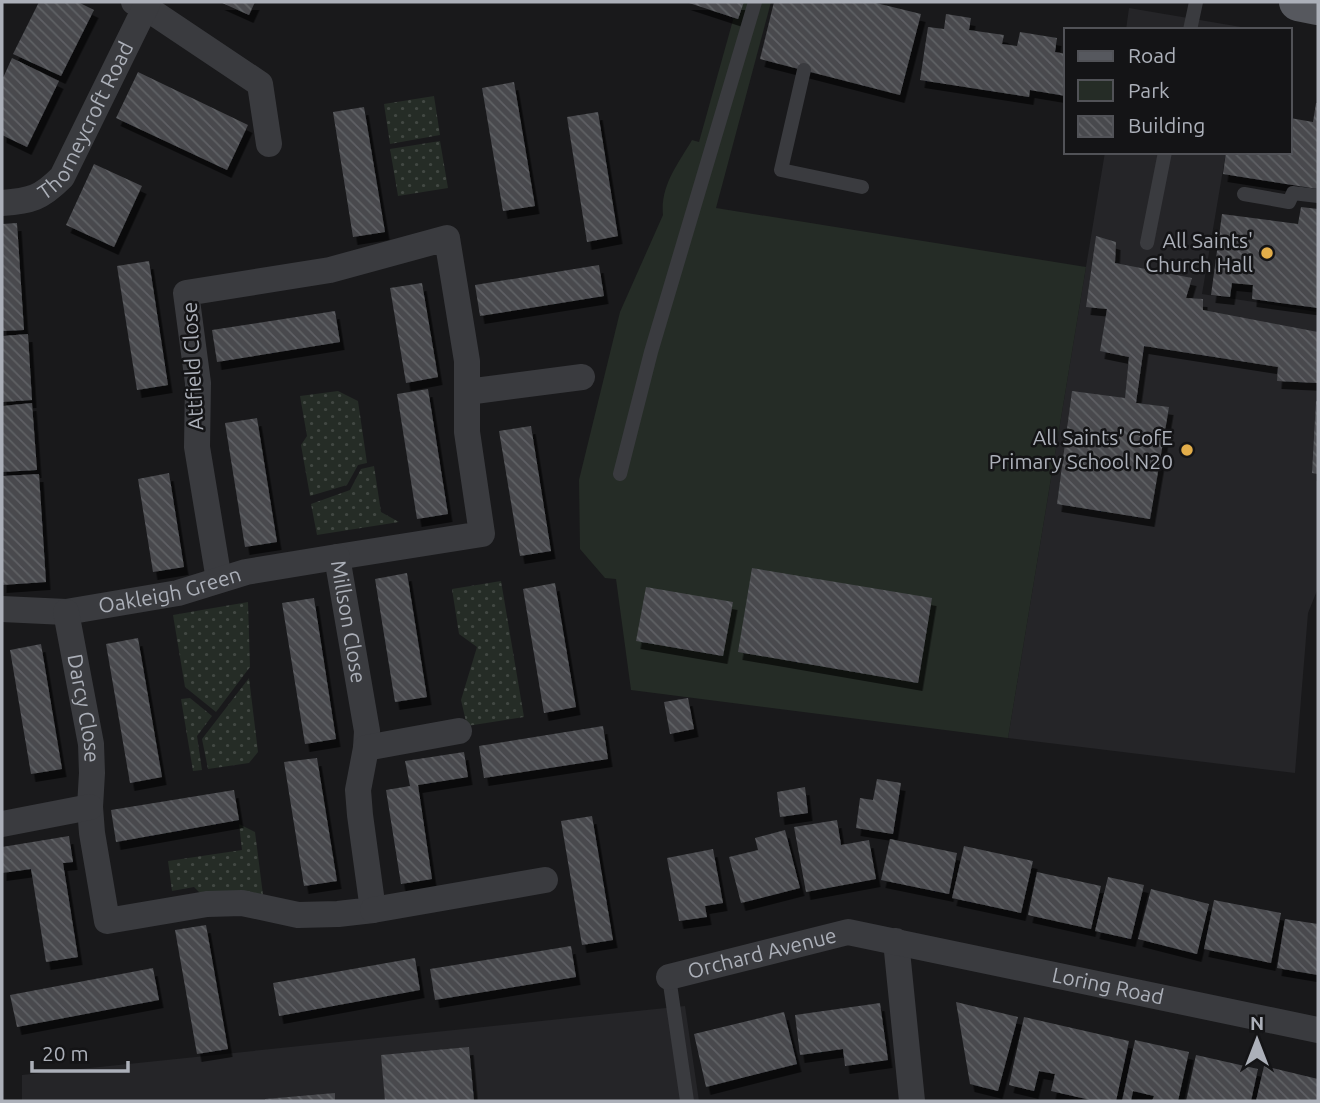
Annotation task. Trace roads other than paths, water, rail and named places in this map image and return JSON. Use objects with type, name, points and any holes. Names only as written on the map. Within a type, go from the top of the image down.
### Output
[{"type":"main road","points":[[1298,2],[1318,6]]},
{"type":"street","name":"Thorneycroft Road","points":[[2,203],[29,201],[48,192],[62,177],[142,3],[260,84],[269,144]]},
{"type":"street","name":"Attfield Close","points":[[219,580],[197,447],[198,383],[186,293],[330,270],[447,238],[467,361],[467,392]]},
{"type":"street","points":[[467,392],[582,377]]},
{"type":"street","name":"Millson Close","points":[[373,910],[359,815],[358,790],[367,731],[337,557],[482,534],[467,432],[467,392]]},
{"type":"street","name":"Oakleigh Green","points":[[2,609],[66,612],[178,593],[246,572],[337,557]]},
{"type":"street","name":"Darcy Close","points":[[66,612],[91,744],[92,833],[107,921],[207,904],[242,903],[298,915],[373,910]]},
{"type":"street","points":[[366,748],[459,731]]},
{"type":"street","points":[[2,824],[90,807]]},
{"type":"street","points":[[373,910],[545,880]]},
{"type":"street","name":"Orchard Avenue","points":[[669,977],[848,932],[896,941]]},
{"type":"street","points":[[896,941],[912,1101]]},
{"type":"street","name":"Loring Road","points":[[896,941],[1318,1030]]},
{"type":"lane","points":[[620,474],[651,352],[755,2]]},
{"type":"lane","points":[[1190,28],[1196,2]]},
{"type":"lane","points":[[804,70],[781,170],[862,187]]},
{"type":"lane","points":[[1147,243],[1165,154]]},
{"type":"lane","points":[[1244,194],[1289,202],[1293,193],[1318,196]]},
{"type":"lane","points":[[669,977],[687,1101]]},
{"type":"place","name":"All Saints' Church Hall","points":[[1267,253]]},
{"type":"place","name":"All Saints' CofE Primary School N20","points":[[1187,450]]}]
